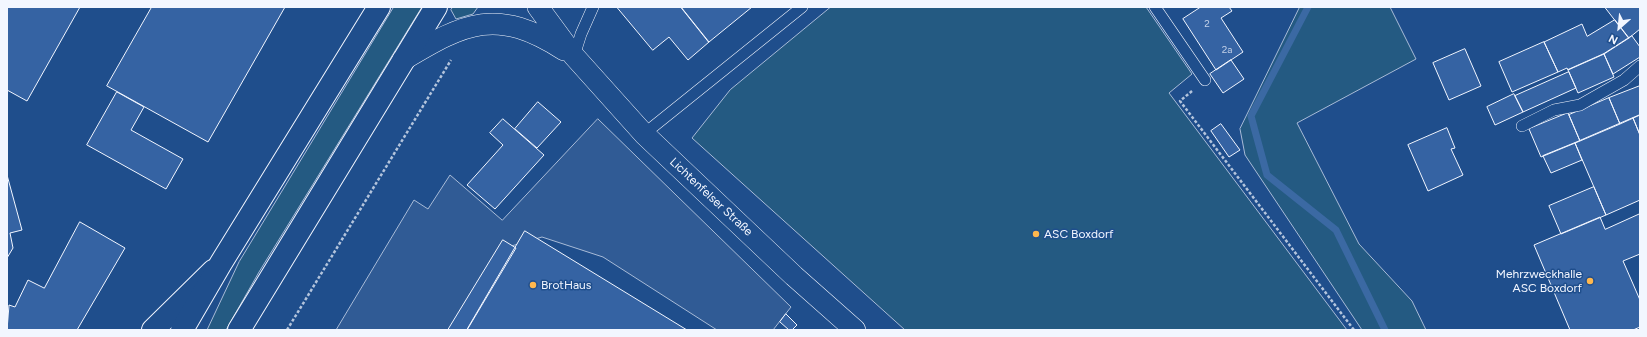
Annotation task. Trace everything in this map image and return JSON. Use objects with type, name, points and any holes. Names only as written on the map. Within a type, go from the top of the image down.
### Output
[{"type":"main road","points":[[182,330],[221,263],[379,7]]},
{"type":"main road","points":[[239,330],[436,7]]},
{"type":"main road","points":[[152,330],[221,263]]},
{"type":"street","name":"Lichtenfelser Straße","points":[[538,7],[574,56],[644,134],[794,276],[855,330]]},
{"type":"street","name":"Lichtenfelser Straße","points":[[403,60],[456,31],[473,25],[496,24],[520,27],[543,37],[574,56]]},
{"type":"lane","points":[[574,56],[581,34],[593,7]]},
{"type":"lane","points":[[644,134],[802,7]]},
{"type":"lane","points":[[1155,7],[1205,80]]},
{"type":"lane","points":[[1522,126],[1554,110],[1580,105],[1624,80],[1640,66]]},
{"type":"path","points":[[287,330],[453,56]]},
{"type":"path","points":[[1205,80],[1180,101],[1354,330]]},
{"type":"shaded area","points":[[394,7],[422,7],[259,272],[226,330],[207,330],[239,262]]},
{"type":"shaded area","points":[[453,7],[478,7],[473,14],[456,19],[451,10]]},
{"type":"shaded area","name":"ASC Boxdorf","points":[[831,7],[1146,7],[1192,74],[1169,93],[1347,330],[905,330],[692,138],[730,90]]},
{"type":"shaded area","points":[[1300,7],[1390,7],[1416,59],[1297,123],[1359,244],[1412,301],[1426,330],[1362,330],[1245,155],[1240,129]]},
{"type":"shaded area","points":[[598,119],[791,307],[773,330],[717,330],[603,257],[542,237],[508,247],[459,330],[336,330],[414,200],[428,209],[450,175],[502,220]]},
{"type":"building","points":[[7,7],[80,7],[27,101],[7,90]]},
{"type":"building","points":[[152,7],[285,7],[208,142],[107,86]]},
{"type":"building","points":[[617,7],[681,7],[709,42],[688,60],[669,37],[653,50]]},
{"type":"building","points":[[681,7],[752,7],[709,42]]},
{"type":"building","points":[[1201,7],[1229,7],[1232,11],[1221,18],[1243,52],[1216,70],[1183,19]]},
{"type":"building","points":[[1605,7],[1640,7],[1640,29],[1629,38]]},
{"type":"building","points":[[1615,20],[1629,38],[1604,54],[1568,70],[1567,68],[1558,72],[1544,42],[1582,24],[1587,36]]},
{"type":"building","points":[[1632,36],[1640,47],[1640,57],[1613,74],[1604,54]]},
{"type":"building","points":[[1544,42],[1558,72],[1512,92],[1499,62]]},
{"type":"building","points":[[1465,49],[1481,86],[1449,100],[1433,63]]},
{"type":"building","points":[[1604,54],[1614,77],[1578,93],[1568,70]]},
{"type":"building","points":[[1231,60],[1244,79],[1223,93],[1210,74]]},
{"type":"building","points":[[1569,72],[1576,88],[1523,112],[1515,96]]},
{"type":"building","points":[[1640,86],[1640,115],[1620,124],[1609,98]]},
{"type":"building","points":[[117,92],[144,107],[131,130],[183,159],[166,189],[87,145]]},
{"type":"building","points":[[1514,94],[1523,112],[1495,125],[1487,107]]},
{"type":"building","points":[[1609,98],[1620,124],[1580,141],[1569,115]]},
{"type":"building","points":[[538,102],[561,122],[537,148],[515,129]]},
{"type":"building","points":[[1568,113],[1580,141],[1541,157],[1529,129]]},
{"type":"building","points":[[1640,115],[1640,135],[1633,118]]},
{"type":"building","points":[[1633,118],[1640,135],[1640,200],[1606,215],[1575,143]]},
{"type":"building","points":[[503,119],[544,155],[495,209],[467,185],[503,145],[490,133]]},
{"type":"building","points":[[1221,124],[1240,150],[1229,157],[1211,131]]},
{"type":"building","points":[[1447,128],[1455,148],[1451,149],[1463,175],[1428,191],[1408,145]]},
{"type":"building","points":[[1575,143],[1582,160],[1551,173],[1543,156]]},
{"type":"building","points":[[7,175],[22,230],[10,233],[13,248],[7,258]]},
{"type":"building","points":[[1594,187],[1606,215],[1561,234],[1549,206]]},
{"type":"building","name":"Mehrzweckhalle ASC Boxdorf","points":[[1640,214],[1640,254],[1623,261],[1640,300],[1640,327],[1633,330],[1570,330],[1534,245],[1600,217],[1605,229]]},
{"type":"building","points":[[80,222],[125,248],[77,330],[7,330],[9,305],[15,307],[28,280],[44,288]]},
{"type":"building","points":[[525,231],[687,330],[467,330]]},
{"type":"building","points":[[503,240],[516,248],[467,330],[448,330]]},
{"type":"building","points":[[786,314],[797,325],[792,330],[789,330],[780,322]]},
{"type":"waterway","points":[[1308,7],[1251,116],[1267,175],[1336,230],[1385,330]]},
{"type":"place","name":"ASC Boxdorf","points":[[1036,234]]},
{"type":"place","name":"Mehrzweckhalle ASC Boxdorf","points":[[1590,281]]},
{"type":"place","name":"BrotHaus","points":[[533,285]]}]
